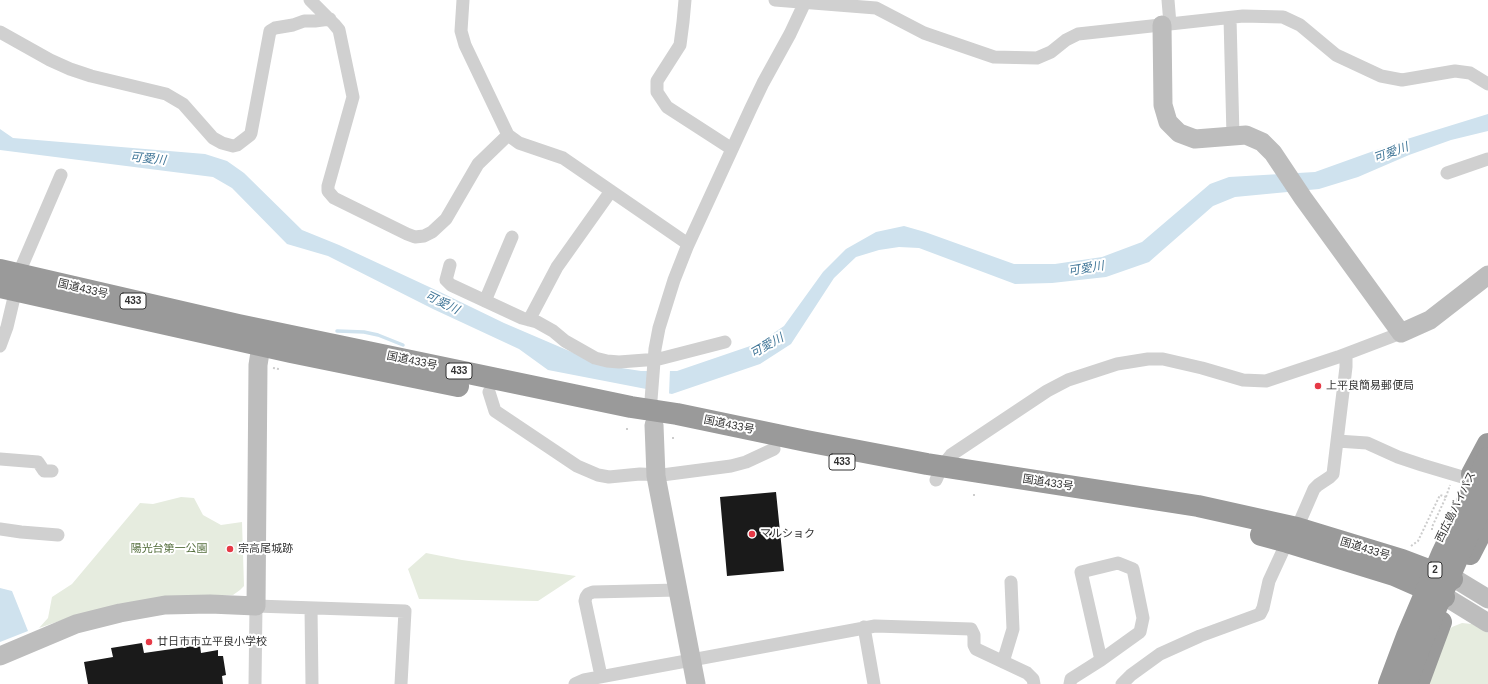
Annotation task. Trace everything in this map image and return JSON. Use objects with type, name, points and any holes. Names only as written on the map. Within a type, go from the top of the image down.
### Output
[{"type":"highway","name":"国道433号","points":[[9,281],[264,338],[489,392],[655,408],[814,443],[939,473]]},
{"type":"highway","name":"国道433号","points":[[264,338],[631,407],[655,408],[774,449],[939,473],[1191,519],[1292,535],[1394,576],[1423,577],[1453,590]]},
{"type":"highway","name":"西広島バイパス","points":[[1383,684],[1460,481],[1488,444]]},
{"type":"highway","name":"西広島バイパス","points":[[1389,684],[1407,636],[1442,554],[1488,458]]},
{"type":"highway","name":"西広島バイパス","points":[[1406,684],[1457,559],[1488,492]]},
{"type":"highway","name":"2","points":[[1418,684],[1453,590],[1488,519]]},
{"type":"street","points":[[310,0],[337,27],[340,34],[353,97],[328,186],[328,190],[334,198],[407,234],[415,237],[424,236],[432,232],[446,219],[478,164],[508,135]]},
{"type":"street","points":[[463,0],[461,31],[465,45],[508,135],[519,143],[563,158],[688,244]]},
{"type":"street","points":[[685,0],[680,45],[658,81],[657,92],[667,107],[732,149]]},
{"type":"street","points":[[775,0],[876,8],[924,33],[994,57],[1037,58],[1051,52],[1066,40],[1078,34],[1243,16],[1283,17],[1300,25],[1336,55],[1381,76],[1402,80],[1455,71],[1470,73],[1488,84]]},
{"type":"street","points":[[1168,0],[1163,105],[1168,122],[1179,134],[1195,139],[1246,135],[1256,138],[1262,142],[1273,153],[1303,198],[1401,333]]},
{"type":"street","points":[[696,684],[656,475],[655,408],[659,328],[674,280],[688,244],[760,89],[790,36],[805,2]]},
{"type":"street","points":[[1230,18],[1233,136]]},
{"type":"street","points":[[0,32],[30,50],[70,69],[90,76],[156,91],[171,96],[183,104],[213,138],[222,143],[233,146],[237,145],[251,133],[270,31],[275,28],[293,25],[308,20],[313,22],[330,19]]},
{"type":"street","points":[[1447,173],[1488,159]]},
{"type":"street","points":[[0,346],[8,327],[9,281],[61,175]]},
{"type":"street","points":[[529,320],[557,267],[611,191]]},
{"type":"street","points":[[485,301],[512,237]]},
{"type":"street","points":[[450,265],[446,277],[448,283],[485,301],[537,322],[553,331],[565,341],[595,358],[619,362],[636,360],[658,362],[725,342]]},
{"type":"street","points":[[939,473],[951,455],[956,451],[1054,387],[1068,380],[1132,360],[1148,359],[1163,359],[1243,380],[1266,381],[1278,378],[1346,354],[1430,320],[1488,275]]},
{"type":"street","points":[[254,684],[258,365],[264,338]]},
{"type":"street","points":[[1122,684],[1131,675],[1160,654],[1200,636],[1260,614],[1263,608],[1269,581],[1314,488],[1333,474],[1346,367],[1346,354]]},
{"type":"street","points":[[489,392],[496,412],[587,471],[598,475],[609,477],[685,472],[739,464],[754,459],[774,449]]},
{"type":"street","points":[[1337,441],[1367,443],[1398,457],[1460,481]]},
{"type":"street","points":[[0,459],[38,462],[44,471],[52,471]]},
{"type":"street","points":[[0,529],[58,535]]},
{"type":"street","points":[[1070,684],[1070,678],[1101,660],[1140,632],[1143,618],[1133,569],[1118,563],[1081,572],[1101,660]]},
{"type":"street","points":[[1003,662],[1013,630],[1011,582]]},
{"type":"street","points":[[601,676],[585,601],[588,594],[593,592],[678,590]]},
{"type":"street","points":[[1453,590],[1488,599]]},
{"type":"street","points":[[1453,590],[1488,623]]},
{"type":"street","points":[[0,656],[76,624],[120,613],[165,605],[210,604],[405,611],[401,684]]},
{"type":"street","points":[[311,608],[312,684]]},
{"type":"street","points":[[575,684],[601,676],[864,627],[880,626],[967,628],[974,632],[976,649],[1031,675],[1034,684]]},
{"type":"street","points":[[864,627],[874,684]]},
{"type":"path","points":[[273,368],[279,369]]},
{"type":"path","points":[[1432,531],[1432,526],[1446,497],[1460,481]]},
{"type":"path","points":[[1418,541],[1440,495],[1446,497]]},
{"type":"green space","name":"陽光台第一公園","points":[[181,497],[194,498],[203,515],[221,525],[242,522],[244,586],[240,590],[233,595],[209,595],[74,616],[39,628],[48,618],[52,597],[72,584],[140,503],[153,504]]},
{"type":"green space","points":[[426,553],[462,560],[576,576],[538,601],[419,599],[408,569]]},
{"type":"green space","points":[[1462,623],[1472,624],[1488,633],[1488,684],[1429,684],[1448,632],[1452,627]]},
{"type":"water","name":"可愛川","points":[[1488,114],[1488,131],[1451,140],[1409,155],[1358,177],[1319,189],[1235,197],[1213,206],[1149,262],[1106,277],[1052,283],[1015,284],[919,248],[899,247],[879,250],[856,257],[834,278],[791,344],[760,364],[672,394],[548,370],[519,349],[433,309],[328,256],[287,244],[232,188],[213,177],[0,150],[0,129],[13,138],[205,154],[227,161],[244,173],[302,230],[339,245],[504,323],[602,365],[641,371],[677,371],[759,343],[784,326],[823,272],[846,249],[876,232],[904,226],[1014,264],[1055,264],[1102,257],[1142,242],[1210,184],[1229,177],[1315,172],[1407,139]]},
{"type":"water","points":[[0,588],[12,591],[28,631],[0,642]]},
{"type":"pier","points":[[657,369],[670,369],[669,395],[656,393]]},
{"type":"building","name":"マルショク","points":[[776,492],[784,571],[727,576],[720,497]]},
{"type":"building","points":[[142,643],[144,653],[200,645],[201,653],[218,650],[218,656],[223,656],[226,675],[222,676],[223,684],[88,684],[84,662],[113,657],[111,648]]},
{"type":"waterway","points":[[337,331],[364,332],[378,335],[403,345]]},
{"type":"place","name":"上平良簡易郵便局","points":[[1318,386]]},
{"type":"place","name":"マルショク","points":[[752,534]]},
{"type":"place","name":"宗高尾城跡","points":[[230,549]]},
{"type":"place","name":"廿日市市立平良小学校","points":[[149,642]]}]
